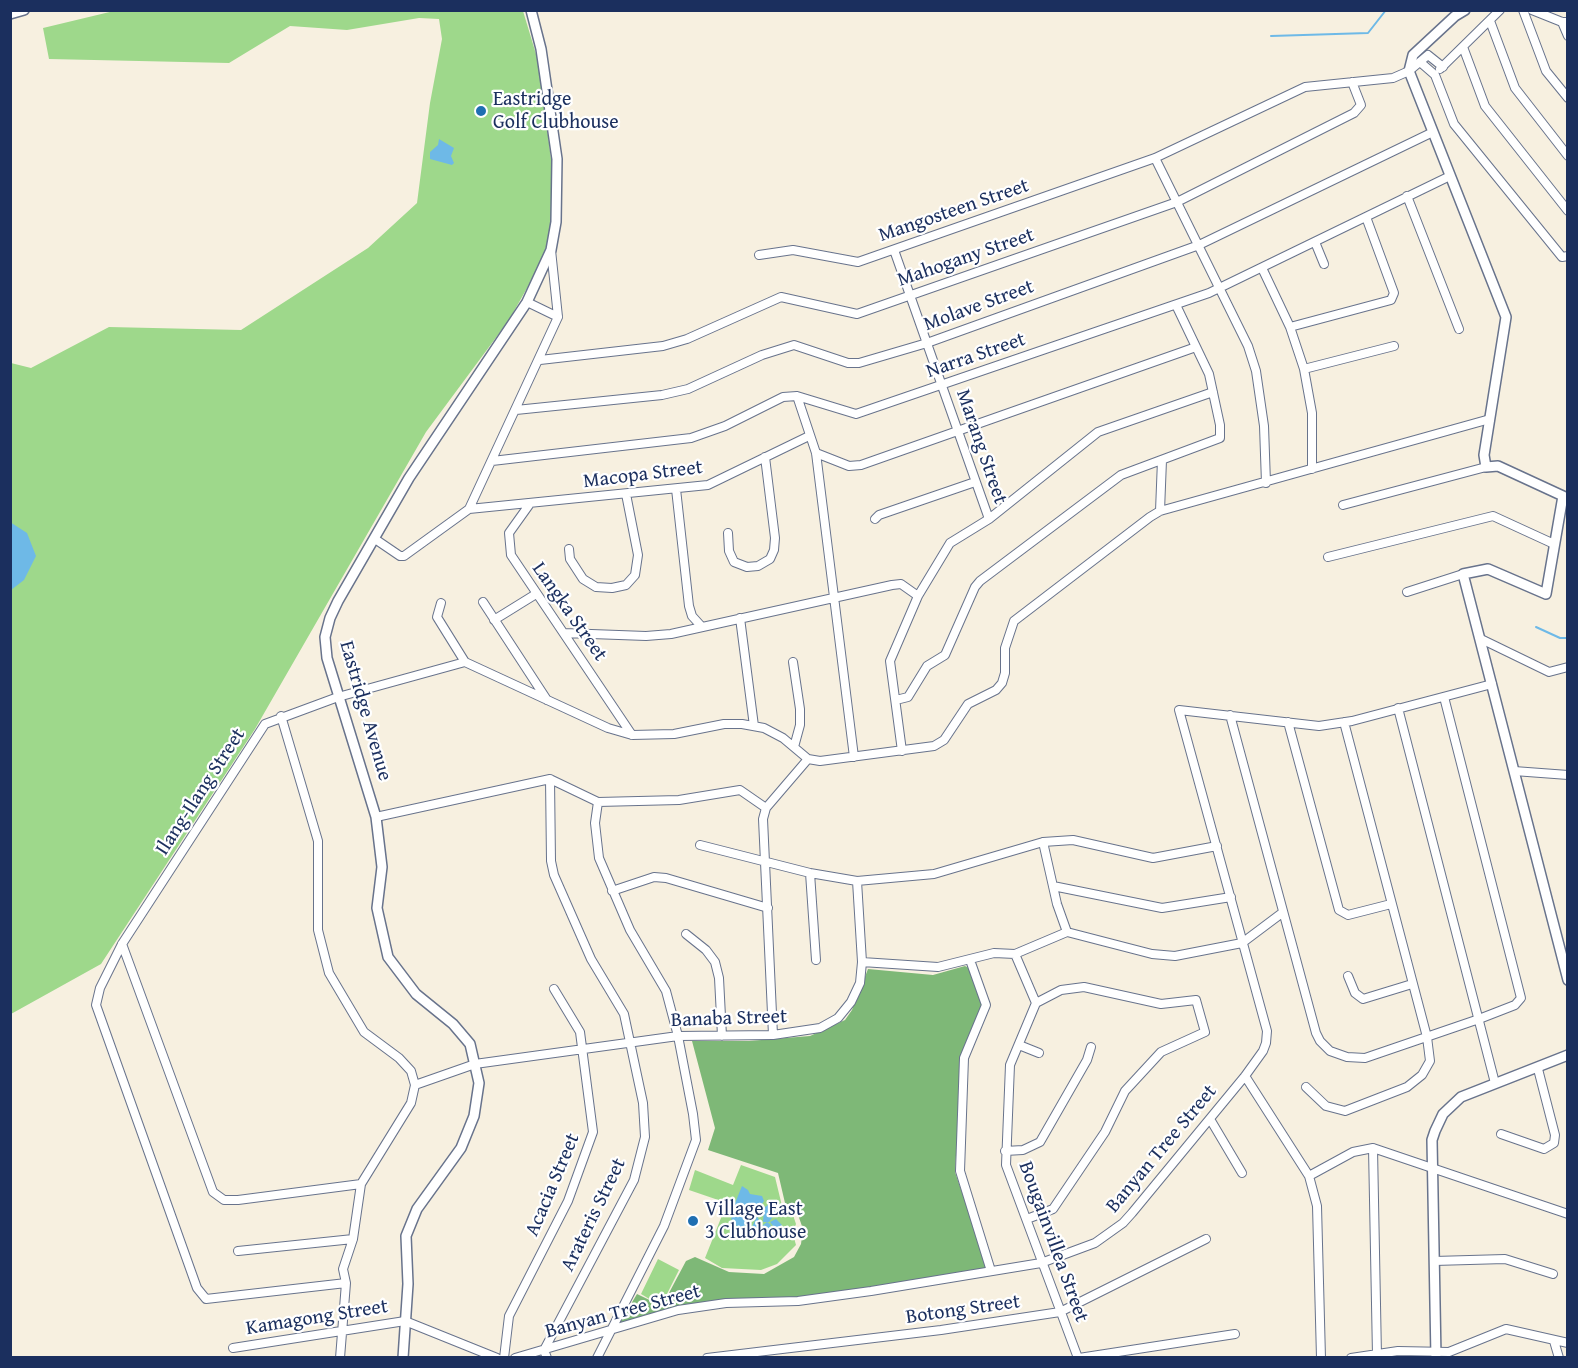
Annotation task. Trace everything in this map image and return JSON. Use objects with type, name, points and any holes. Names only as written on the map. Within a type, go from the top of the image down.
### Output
[{"type":"street","points":[[10,14],[24,10]]},
{"type":"street","name":"Eastridge Avenue","points":[[403,1358],[408,1284],[406,1236],[417,1209],[460,1148],[478,1100],[479,1083],[470,1044],[453,1024],[416,994],[388,957],[377,908],[382,867],[376,817],[338,697],[327,658],[325,637],[330,618],[375,539],[436,436],[527,302],[551,250],[556,222],[557,159],[541,49],[531,10]]},
{"type":"street","points":[[1465,10],[1455,16],[1413,55],[1409,71],[1506,317],[1484,455],[1486,467]]},
{"type":"street","points":[[1435,75],[1500,10]]},
{"type":"street","points":[[1523,10],[1546,71],[1568,98]]},
{"type":"street","points":[[1532,10],[1565,22],[1568,36]]},
{"type":"street","points":[[1490,21],[1515,88],[1568,156]]},
{"type":"street","points":[[1463,47],[1485,106],[1568,211]]},
{"type":"street","points":[[1409,71],[1428,55],[1443,67]]},
{"type":"street","points":[[1420,62],[1435,75],[1454,124],[1562,257],[1568,256]]},
{"type":"street","name":"Mangosteen Street","points":[[759,255],[793,250],[858,262],[1155,158],[1295,91],[1313,85],[1393,78],[1409,71]]},
{"type":"street","name":"Mahogany Street","points":[[540,360],[663,346],[687,339],[781,297],[857,314],[1177,202],[1354,113],[1361,105],[1352,82]]},
{"type":"street","name":"Molave Street","points":[[516,410],[662,395],[688,389],[762,355],[794,345],[848,363],[859,363],[927,343],[1199,245],[1433,132]]},
{"type":"street","points":[[1155,158],[1248,346],[1256,371],[1264,426],[1266,483]]},
{"type":"street","name":"Narra Street","points":[[797,396],[856,414],[942,386],[1176,305],[1220,287],[1450,176]]},
{"type":"street","points":[[1407,196],[1459,329]]},
{"type":"street","points":[[1290,327],[1391,300],[1394,293],[1366,217]]},
{"type":"street","points":[[1315,243],[1324,264]]},
{"type":"street","points":[[375,539],[400,556],[404,556],[470,509],[558,317],[551,250]]},
{"type":"street","name":"Marang Street","points":[[894,250],[989,519]]},
{"type":"street","points":[[1262,268],[1290,327],[1304,369],[1312,413],[1312,469]]},
{"type":"street","points":[[527,302],[558,317]]},
{"type":"street","points":[[896,700],[908,697],[927,666],[945,655],[980,582],[1121,475],[1220,438],[1209,374],[1176,305]]},
{"type":"street","points":[[1304,369],[1394,346]]},
{"type":"street","points":[[816,453],[849,466],[861,465],[1196,347]]},
{"type":"street","points":[[902,751],[890,661],[918,596],[950,543],[989,519],[1098,432],[1213,392]]},
{"type":"street","points":[[492,461],[692,438],[725,426],[783,397],[797,396],[816,453],[854,757]]},
{"type":"street","points":[[441,603],[437,617],[465,663],[608,728],[632,735],[674,734],[724,724],[754,726],[764,728],[808,759],[820,761],[934,746],[944,740],[968,704],[996,690],[1002,682],[1005,673],[1005,648],[1014,621],[1160,511],[1266,483],[1490,418]]},
{"type":"street","name":"Macopa Street","points":[[470,509],[676,489],[717,482],[809,436]]},
{"type":"street","points":[[728,533],[729,551],[734,562],[747,567],[758,566],[770,559],[774,550],[775,538],[765,457]]},
{"type":"street","points":[[1160,511],[1162,460]]},
{"type":"street","points":[[1343,506],[1486,467],[1498,466],[1563,496],[1546,594],[1488,569],[1463,574],[1407,592]]},
{"type":"street","points":[[874,519],[879,515],[975,483]]},
{"type":"street","points":[[676,489],[688,606],[692,616],[702,627]]},
{"type":"street","points":[[569,549],[570,559],[583,579],[596,587],[612,588],[626,585],[635,576],[638,555],[626,494]]},
{"type":"street","name":"Langka Street","points":[[529,505],[509,533],[508,544],[517,566],[632,735]]},
{"type":"street","points":[[1328,557],[1493,516],[1554,544]]},
{"type":"street","points":[[1463,574],[1568,980]]},
{"type":"street","points":[[564,633],[646,636],[702,627],[901,584],[918,596]]},
{"type":"street","points":[[494,620],[536,594]]},
{"type":"street","points":[[483,603],[548,701]]},
{"type":"street","points":[[740,618],[754,726]]},
{"type":"street","points":[[1481,639],[1549,672],[1568,667]]},
{"type":"street","points":[[794,662],[800,710],[794,747]]},
{"type":"street","name":"Ilang-Ilang Street","points":[[346,1283],[206,1299],[197,1288],[96,1005],[99,987],[122,944],[265,724],[281,716],[338,697],[465,663]]},
{"type":"street","points":[[1444,697],[1521,993],[1515,1005],[1479,1019],[1365,1058],[1347,1057],[1324,1046],[1316,1033],[1230,715],[1319,726],[1344,722],[1492,684]]},
{"type":"street","points":[[1398,708],[1495,1083]]},
{"type":"street","name":"Banyan Tree Street","points":[[515,1358],[546,1354],[610,1330],[678,1310],[726,1303],[798,1301],[1041,1263],[1095,1243],[1123,1223],[1245,1076],[1263,1051],[1267,1031],[1179,710],[1230,715]]},
{"type":"street","points":[[281,716],[318,841],[318,930],[329,973],[364,1032],[381,1047],[399,1058],[411,1071],[415,1085],[411,1103],[361,1184],[353,1239],[343,1269],[346,1283],[340,1358]]},
{"type":"street","points":[[1288,722],[1339,910],[1348,915],[1391,904]]},
{"type":"street","points":[[1306,1087],[1326,1106],[1345,1111],[1399,1092],[1426,1069],[1430,1061],[1427,1037],[1344,722]]},
{"type":"street","points":[[773,1035],[763,819],[766,808],[808,759]]},
{"type":"street","points":[[1514,771],[1568,775]]},
{"type":"street","points":[[376,817],[550,779],[598,802],[679,800],[740,790],[766,808]]},
{"type":"street","name":"Arateris Street","points":[[546,1354],[634,1180],[645,1137],[643,1103],[624,1014],[591,959],[550,861],[550,779]]},
{"type":"street","points":[[597,1358],[664,1226],[696,1140],[678,1036],[666,991],[630,930],[599,858],[595,823],[598,802]]},
{"type":"street","points":[[700,845],[810,873],[857,881],[934,874],[1043,842],[1073,840],[1153,858],[1217,846]]},
{"type":"street","points":[[1043,842],[1067,932]]},
{"type":"street","points":[[810,873],[816,960]]},
{"type":"street","points":[[612,891],[654,877],[666,878],[768,908]]},
{"type":"street","name":"Banaba Street","points":[[415,1085],[476,1064],[678,1036],[773,1035],[820,1028],[838,1018],[851,1002],[860,983],[862,962],[857,881]]},
{"type":"street","points":[[1053,886],[1162,908],[1231,897]]},
{"type":"street","points":[[862,962],[938,967],[994,953],[1015,954],[1067,932],[1175,956],[1242,943],[1282,913]]},
{"type":"street","points":[[686,934],[706,950],[715,962],[719,978],[722,1036]]},
{"type":"street","points":[[122,944],[213,1192],[224,1200],[238,1200],[361,1184]]},
{"type":"street","points":[[1015,954],[1036,1003]]},
{"type":"street","points":[[970,960],[987,1005],[964,1058],[960,1171],[991,1271]]},
{"type":"street","points":[[1348,976],[1355,993],[1363,999],[1412,984]]},
{"type":"street","points":[[1027,1219],[1053,1209],[1077,1177],[1105,1132],[1125,1091],[1161,1052],[1205,1032],[1196,1000],[1161,1004],[1084,987],[1061,990],[1036,1003],[1019,1045],[1040,1053]]},
{"type":"street","name":"Acacia Street","points":[[504,1358],[509,1316],[568,1201],[593,1132],[580,1032],[555,989]]},
{"type":"street","name":"Bougainvillea Street","points":[[1019,1045],[1010,1065],[1006,1165],[1041,1263],[1079,1358]]},
{"type":"street","points":[[1005,1151],[1023,1150],[1040,1142],[1087,1060],[1091,1047]]},
{"type":"street","points":[[1436,1355],[1432,1140],[1443,1114],[1461,1096],[1538,1069],[1568,1055]]},
{"type":"street","points":[[1502,1134],[1544,1149],[1554,1143],[1556,1135],[1538,1069]]},
{"type":"street","points":[[1245,1076],[1309,1176],[1317,1206],[1321,1358]]},
{"type":"street","points":[[1210,1119],[1242,1173]]},
{"type":"street","points":[[1309,1176],[1353,1152],[1373,1148],[1527,1198],[1568,1214]]},
{"type":"street","points":[[1373,1148],[1377,1355]]},
{"type":"street","points":[[238,1251],[353,1239]]},
{"type":"street","name":"Botong Street","points":[[708,1358],[930,1332],[1060,1312],[1206,1239]]},
{"type":"street","points":[[1434,1261],[1505,1259],[1553,1274]]},
{"type":"street","points":[[405,1321],[496,1358]]},
{"type":"street","name":"Kamagong Street","points":[[233,1348],[405,1321]]},
{"type":"street","points":[[1351,1358],[1377,1355],[1436,1355],[1506,1329],[1568,1343]]},
{"type":"street","points":[[1079,1358],[1235,1334]]},
{"type":"street","points":[[1554,1341],[1559,1358]]},
{"type":"green space","points":[[118,10],[523,11],[539,64],[552,167],[551,225],[545,251],[509,320],[426,432],[255,729],[101,964],[11,1014],[11,363],[31,368],[109,327],[241,330],[368,248],[417,203],[430,103],[442,39],[439,19],[419,18],[347,30],[290,26],[229,63],[49,59],[43,28]]},
{"type":"green space","points":[[965,966],[969,968],[984,1004],[962,1053],[955,1172],[988,1269],[798,1298],[727,1300],[676,1307],[622,1326],[619,1324],[637,1294],[662,1306],[686,1261],[695,1257],[729,1272],[764,1274],[794,1257],[801,1244],[803,1229],[796,1209],[785,1203],[778,1173],[708,1150],[715,1128],[692,1041],[749,1041],[810,1036],[845,1020],[852,1010],[868,969],[933,975]]},
{"type":"green space","points":[[741,1165],[775,1177],[782,1206],[791,1209],[796,1224],[794,1238],[796,1245],[777,1264],[761,1270],[722,1268],[705,1258],[727,1203],[689,1190],[695,1170],[733,1185]]},
{"type":"green space","points":[[658,1259],[679,1270],[661,1306],[641,1294]]},
{"type":"water","points":[[439,139],[454,148],[451,156],[454,163],[452,165],[430,159],[430,152],[438,145]]},
{"type":"water","points":[[10,522],[27,533],[36,556],[24,580],[11,590]]},
{"type":"water","points":[[742,1186],[750,1194],[762,1196],[764,1201],[760,1207],[753,1209],[755,1216],[742,1228],[733,1224],[731,1218],[737,1214],[731,1213]]},
{"type":"water","points":[[769,1204],[776,1212],[769,1222],[763,1222],[764,1208]]},
{"type":"water","points":[[757,1216],[762,1226],[767,1222],[771,1225],[768,1232],[761,1234],[751,1229]]},
{"type":"water","points":[[776,1219],[782,1225],[779,1231],[776,1230],[778,1234],[774,1238],[770,1235],[773,1226],[770,1222]]},
{"type":"waterway","points":[[1271,36],[1368,33],[1386,10]]},
{"type":"waterway","points":[[1536,627],[1560,638],[1568,638]]},
{"type":"place","name":"Eastridge Golf Clubhouse","points":[[481,111]]},
{"type":"place","name":"Village East 3 Clubhouse","points":[[693,1221]]}]
